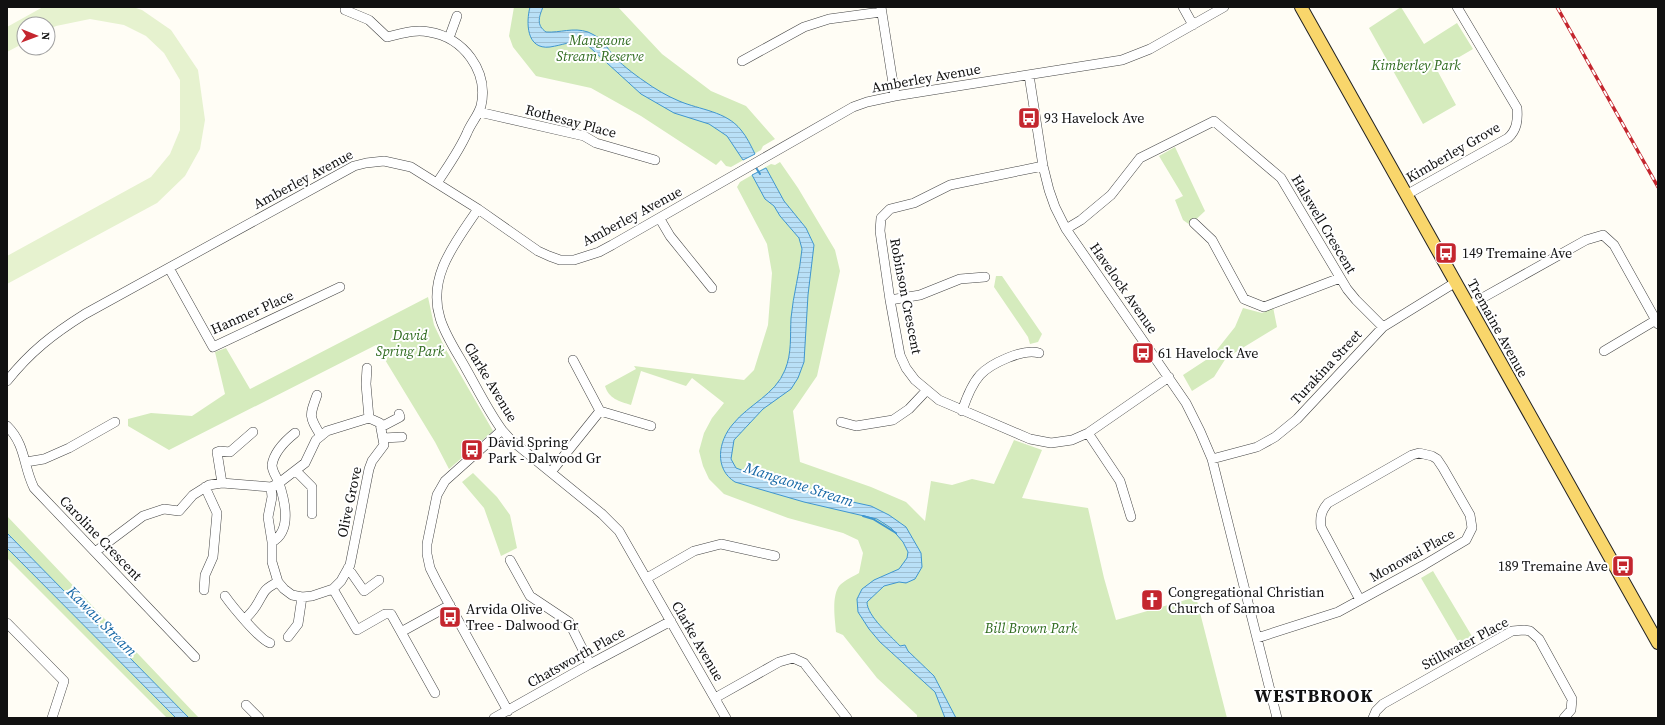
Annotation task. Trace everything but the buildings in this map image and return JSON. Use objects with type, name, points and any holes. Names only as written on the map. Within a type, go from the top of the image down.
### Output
[{"type":"main road","name":"Tremaine Avenue","points":[[1301,7],[1456,282],[1468,306],[1657,639]]},
{"type":"street","points":[[1183,7],[1193,25]]},
{"type":"street","name":"Amberley Avenue","points":[[7,381],[34,351],[55,332],[84,314],[354,166],[374,161],[395,162],[411,167],[478,209],[538,252],[560,260],[574,260],[599,252],[660,219],[853,107],[867,102],[895,96],[1122,60],[1150,49],[1224,7]]},
{"type":"street","name":"Kimberley Grove","points":[[1406,195],[1508,138],[1513,134],[1516,126],[1518,118],[1517,108],[1457,7]]},
{"type":"street","points":[[742,61],[804,27],[829,19],[881,9],[895,96]]},
{"type":"street","points":[[345,10],[369,20],[387,37],[405,32],[422,31],[449,38],[465,50],[474,63],[482,87],[482,101],[479,112],[467,132],[463,143],[437,183]]},
{"type":"street","points":[[449,38],[457,16]]},
{"type":"street","name":"Havelock Avenue","points":[[1029,75],[1043,166],[1055,207],[1066,229],[1169,377],[1194,417],[1212,459],[1230,525],[1277,718]]},
{"type":"street","name":"Rothesay Place","points":[[479,112],[584,136],[596,143],[655,160]]},
{"type":"street","name":"Halswell Crescent","points":[[1066,229],[1081,220],[1111,195],[1140,158],[1214,121],[1281,178],[1340,278],[1356,300],[1383,327]]},
{"type":"street","name":"Robinson Crescent","points":[[1043,166],[950,185],[914,203],[890,209],[881,218],[880,231],[890,300],[900,355],[906,368],[926,391],[939,400],[962,411],[1030,439],[1041,442],[1066,441],[1088,433],[1169,377]]},
{"type":"street","name":"Clarke Avenue","points":[[478,209],[442,266],[437,286],[437,307],[443,327],[502,430],[615,526],[726,718]]},
{"type":"street","points":[[660,219],[670,236],[712,288]]},
{"type":"street","points":[[1194,223],[1212,240],[1244,299],[1264,307],[1340,278]]},
{"type":"street","points":[[1468,306],[1586,240],[1603,235],[1614,244],[1657,322],[1604,351]]},
{"type":"street","name":"Hanmer Place","points":[[169,268],[213,347],[340,287]]},
{"type":"street","points":[[890,300],[920,295],[960,279],[985,277]]},
{"type":"street","name":"Turakina Street","points":[[1212,459],[1257,447],[1280,433],[1297,419],[1383,327],[1456,282]]},
{"type":"street","points":[[962,411],[970,392],[981,374],[992,366],[1013,356],[1030,352],[1039,353]]},
{"type":"street","points":[[573,360],[600,411],[651,426]]},
{"type":"street","points":[[367,368],[366,384],[369,418]]},
{"type":"street","points":[[841,422],[856,426],[893,420],[909,410],[926,391]]},
{"type":"street","points":[[317,395],[311,416],[312,422],[321,436]]},
{"type":"street","points":[[551,472],[600,411]]},
{"type":"street","points":[[381,427],[400,417],[399,414]]},
{"type":"street","points":[[95,552],[143,516],[164,509],[179,511],[205,486],[222,483],[275,485],[305,463],[316,440],[327,431],[369,418],[380,423],[383,438],[402,438]]},
{"type":"street","points":[[26,462],[44,459],[69,448],[115,422]]},
{"type":"street","name":"Caroline Crescent","points":[[7,426],[20,442],[29,479],[34,488],[195,657]]},
{"type":"street","points":[[502,430],[445,481],[437,495],[427,554],[430,568],[508,711]]},
{"type":"street","points":[[222,483],[217,452],[230,452],[253,432]]},
{"type":"street","points":[[272,542],[281,536],[285,523],[284,504],[275,485],[272,465],[284,442],[295,433]]},
{"type":"street","points":[[1088,433],[1120,481],[1131,517]]},
{"type":"street","name":"Olive Grove","points":[[333,589],[341,581],[348,568],[369,469],[372,461],[384,445],[383,438]]},
{"type":"street","name":"Monowai Place","points":[[1257,638],[1338,612],[1360,600],[1462,544],[1470,535],[1472,528],[1470,515],[1443,468],[1437,459],[1432,456],[1419,453],[1412,455],[1328,503],[1323,510],[1321,515],[1321,527],[1360,600]]},
{"type":"street","points":[[296,471],[312,487],[312,514]]},
{"type":"street","points":[[275,485],[268,517],[272,542],[272,562],[278,582],[288,593],[302,597],[333,589],[358,630],[385,614],[391,614],[435,693]]},
{"type":"street","points":[[204,590],[205,575],[213,557],[217,513],[205,486]]},
{"type":"street","points":[[646,578],[694,551],[721,544],[775,556]]},
{"type":"street","points":[[510,560],[530,596],[569,622],[590,664]]},
{"type":"street","points":[[348,568],[364,591],[379,580]]},
{"type":"street","points":[[245,619],[256,606],[262,592],[278,582]]},
{"type":"street","points":[[225,596],[265,641],[270,643]]},
{"type":"street","points":[[288,637],[298,624],[302,597]]},
{"type":"street","points":[[401,632],[450,605]]},
{"type":"street","name":"Chatsworth Place","points":[[494,718],[590,664],[671,621]]},
{"type":"street","points":[[7,623],[64,681],[52,718]]},
{"type":"street","name":"Stillwater Place","points":[[1373,718],[1376,711],[1382,704],[1512,631],[1524,630],[1530,631],[1539,639],[1570,693],[1572,705],[1571,710],[1564,718]]},
{"type":"street","points":[[715,698],[779,662],[793,658],[804,663],[847,718]]},
{"type":"street","points":[[246,705],[258,718]]},
{"type":"street","points":[[839,708],[840,718]]},
{"type":"green space","points":[[43,7],[133,7],[142,10],[171,30],[198,70],[205,120],[200,149],[185,176],[157,203],[7,284],[7,256],[151,177],[170,154],[180,130],[180,80],[164,53],[146,36],[124,25],[90,19],[56,26],[56,16],[27,16]]},
{"type":"green space","name":"Mangaone Stream Reserve","points":[[514,7],[618,7],[662,54],[711,91],[746,106],[775,139],[763,146],[761,150],[731,167],[726,166],[721,160],[716,165],[641,116],[591,88],[536,76],[513,47],[509,36]]},
{"type":"green space","name":"Kimberley Park","points":[[1401,7],[1424,44],[1457,23],[1473,49],[1437,70],[1456,105],[1423,124],[1369,28]]},
{"type":"green space","points":[[16,22],[16,47],[7,52],[7,27]]},
{"type":"green space","points":[[1175,147],[1205,211],[1190,225],[1183,220],[1175,200],[1183,196],[1159,156]]},
{"type":"green space","name":"Bill Brown Park","points":[[780,162],[798,188],[835,250],[840,271],[817,376],[793,411],[800,462],[871,487],[906,502],[925,521],[931,481],[952,485],[972,479],[994,484],[1014,440],[1042,450],[1022,498],[1088,508],[1104,578],[1116,620],[1196,597],[1227,718],[917,718],[917,715],[877,678],[843,635],[836,632],[834,608],[835,595],[840,585],[859,573],[863,553],[858,540],[843,533],[788,518],[724,494],[709,479],[703,466],[699,451],[704,433],[712,418],[724,403],[692,378],[686,386],[641,371],[631,405],[615,399],[609,394],[605,386],[636,369],[634,366],[744,380],[754,370],[768,325],[772,273],[767,244],[737,187],[740,182],[771,164],[775,165]]},
{"type":"green space","points":[[996,276],[1002,276],[1042,334],[1038,342],[1030,344],[1028,337],[994,287]]},
{"type":"green space","name":"David Spring Park","points":[[428,297],[434,325],[445,348],[493,431],[449,469],[435,442],[376,345],[169,450],[128,426],[128,419],[151,413],[192,416],[225,394],[215,352],[226,348],[250,389]]},
{"type":"green space","points":[[1273,307],[1277,327],[1226,358],[1214,377],[1192,391],[1183,375],[1212,356],[1235,327],[1243,308],[1262,313]]},
{"type":"green space","points":[[473,473],[497,497],[510,515],[517,548],[501,556],[484,508],[462,482]]},
{"type":"green space","points":[[7,516],[199,718],[167,718],[7,558]]},
{"type":"green space","points":[[1433,571],[1476,643],[1463,650],[1421,578]]},
{"type":"water","points":[[530,7],[543,7],[539,21],[541,27],[546,32],[577,30],[588,32],[602,41],[615,57],[627,68],[657,90],[679,101],[728,119],[743,133],[755,154],[743,160],[727,136],[709,124],[674,113],[641,94],[584,42],[550,47],[542,47],[536,44],[532,40],[528,27]]},
{"type":"water","points":[[766,168],[784,201],[806,228],[814,245],[808,295],[804,362],[798,378],[791,389],[763,409],[734,440],[731,459],[736,468],[777,483],[815,493],[830,494],[848,501],[871,506],[889,515],[906,527],[921,553],[922,567],[915,579],[906,583],[899,582],[884,586],[867,602],[868,607],[875,619],[885,631],[900,646],[905,645],[908,651],[934,676],[956,718],[945,718],[935,692],[880,642],[858,612],[857,599],[862,589],[874,580],[899,569],[907,558],[908,552],[903,542],[891,528],[877,519],[804,502],[735,482],[728,476],[721,462],[720,454],[724,438],[728,431],[739,417],[768,393],[781,379],[790,351],[792,309],[802,249],[799,238],[780,216],[774,206],[765,199],[752,175]]},
{"type":"water","points":[[7,533],[189,718],[176,718],[7,548]]},
{"type":"waterway","name":"Mangaone Stream","points":[[755,166],[760,174]]},
{"type":"waterway","name":"Mangaone Stream","points":[[863,516],[873,519],[896,533]]},
{"type":"railway","points":[[1557,7],[1658,187]]},
{"type":"place","name":"93 Havelock Ave","points":[[1029,118]]},
{"type":"place","name":"149 Tremaine Ave","points":[[1446,253]]},
{"type":"place","name":"61 Havelock Ave","points":[[1143,353]]},
{"type":"place","name":"David Spring Park - Dalwood Gr","points":[[472,450]]},
{"type":"place","name":"189 Tremaine Ave","points":[[1623,566]]},
{"type":"place","name":"Congregational Christian Church of Samoa","points":[[1152,600]]},
{"type":"place","name":"Arvida Olive Tree - Dalwood Gr","points":[[450,617]]},
{"type":"district","name":"WESTBROOK","points":[[1314,695]]},
{"type":"water label","name":"Kawau Stream","points":[[102,621]]}]
